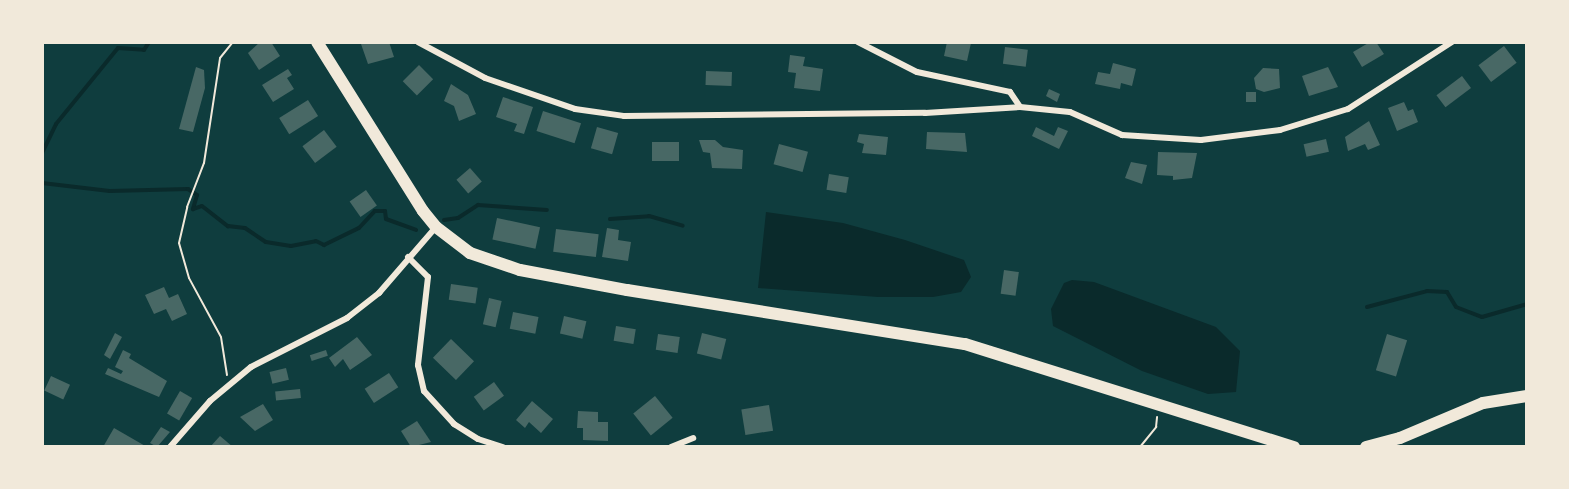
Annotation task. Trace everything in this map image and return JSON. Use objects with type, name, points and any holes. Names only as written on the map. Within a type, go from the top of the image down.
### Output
[{"type":"main road","points":[[317,42],[423,211],[436,227],[470,253],[520,270],[965,344],[1293,447]]},
{"type":"main road","points":[[1366,447],[1400,438],[1483,403],[1527,396]]},
{"type":"street","points":[[418,42],[485,78],[575,109],[624,116],[925,114],[1020,107],[1070,112],[1122,135],[1201,140],[1280,130],[1348,109],[1452,42]]},
{"type":"street","points":[[858,42],[917,72],[1010,92],[1020,107]]},
{"type":"street","points":[[170,447],[210,401],[251,367],[347,318],[379,293],[408,256],[436,227]]},
{"type":"street","points":[[408,256],[428,277],[418,365],[424,390],[454,424],[478,439],[503,447]]},
{"type":"street","points":[[671,447],[693,438]]},
{"type":"path","points":[[230,386],[221,337],[189,278],[179,243],[193,190],[204,163],[220,58],[233,42]]},
{"type":"path","points":[[1140,447],[1156,427],[1159,404]]},
{"type":"water","points":[[766,212],[843,223],[905,240],[964,260],[971,277],[961,292],[933,297],[878,297],[758,288]]},
{"type":"water","points":[[1072,280],[1094,282],[1216,327],[1240,351],[1236,392],[1208,394],[1142,371],[1053,326],[1051,309],[1064,283]]},
{"type":"building","points":[[260,42],[271,42],[280,56],[259,70],[248,53]]},
{"type":"building","points":[[389,42],[394,57],[368,64],[361,44]]},
{"type":"building","points":[[947,42],[971,43],[967,61],[944,56]]},
{"type":"building","points":[[1370,42],[1376,42],[1384,54],[1362,67],[1353,52]]},
{"type":"building","points":[[1504,46],[1517,63],[1491,82],[1478,65]]},
{"type":"building","points":[[1005,47],[1028,50],[1026,67],[1003,64]]},
{"type":"building","points":[[790,55],[805,57],[803,66],[823,69],[820,91],[794,88],[796,73],[788,72]]},
{"type":"building","points":[[1113,63],[1136,69],[1132,86],[1121,83],[1120,89],[1095,84],[1098,72],[1110,74]]},
{"type":"building","points":[[419,65],[433,79],[417,95],[403,81]]},
{"type":"building","points":[[196,67],[204,70],[205,88],[193,132],[179,129]]},
{"type":"building","points":[[1328,67],[1338,87],[1309,96],[1302,76]]},
{"type":"building","points":[[1263,68],[1279,69],[1280,88],[1264,92],[1256,89],[1254,78]]},
{"type":"building","points":[[288,69],[292,75],[287,78],[294,89],[273,102],[262,85]]},
{"type":"building","points":[[706,71],[732,72],[731,86],[706,85]]},
{"type":"building","points":[[1462,76],[1471,88],[1445,107],[1436,95]]},
{"type":"building","points":[[451,84],[468,95],[476,114],[459,121],[454,106],[444,101]]},
{"type":"building","points":[[1049,89],[1060,94],[1057,102],[1046,96]]},
{"type":"building","points":[[1246,92],[1256,92],[1256,102],[1246,102]]},
{"type":"building","points":[[503,97],[533,107],[524,134],[514,131],[517,124],[496,117]]},
{"type":"building","points":[[308,100],[318,116],[289,134],[279,118]]},
{"type":"building","points":[[1404,102],[1408,111],[1413,109],[1418,122],[1397,131],[1388,108]]},
{"type":"building","points":[[543,111],[581,123],[575,143],[537,131]]},
{"type":"building","points":[[1369,121],[1380,145],[1368,150],[1365,144],[1348,151],[1345,137]]},
{"type":"building","points":[[597,127],[618,133],[612,154],[591,148]]},
{"type":"building","points":[[1036,127],[1054,136],[1058,127],[1068,131],[1059,149],[1032,136]]},
{"type":"building","points":[[324,130],[337,147],[315,163],[302,146]]},
{"type":"building","points":[[927,132],[965,133],[967,152],[926,149]]},
{"type":"building","points":[[859,134],[888,137],[886,155],[862,153],[864,144],[857,142]]},
{"type":"building","points":[[1326,139],[1329,152],[1307,157],[1304,144]]},
{"type":"building","points":[[699,140],[715,140],[723,147],[743,150],[742,169],[712,168],[710,153],[703,152]]},
{"type":"building","points":[[652,142],[679,142],[679,161],[652,161]]},
{"type":"building","points":[[779,144],[808,152],[803,172],[774,164]]},
{"type":"building","points":[[1158,152],[1197,153],[1192,178],[1173,180],[1173,176],[1157,175]]},
{"type":"building","points":[[1131,162],[1147,165],[1142,184],[1125,178]]},
{"type":"building","points":[[470,168],[482,182],[468,193],[456,180]]},
{"type":"building","points":[[829,174],[849,177],[846,193],[826,190]]},
{"type":"building","points":[[366,190],[377,206],[361,217],[350,201]]},
{"type":"building","points":[[497,218],[540,227],[535,249],[492,240]]},
{"type":"building","points":[[607,228],[619,230],[618,240],[631,242],[628,261],[602,257]]},
{"type":"building","points":[[556,229],[599,234],[596,257],[553,252]]},
{"type":"building","points":[[1004,270],[1019,272],[1016,296],[1001,294]]},
{"type":"building","points":[[451,284],[478,288],[476,304],[449,300]]},
{"type":"building","points":[[164,287],[169,298],[178,294],[187,314],[172,321],[166,309],[154,314],[145,295]]},
{"type":"building","points":[[489,298],[502,301],[496,327],[483,324]]},
{"type":"building","points":[[513,312],[539,317],[535,334],[510,329]]},
{"type":"building","points":[[564,316],[586,321],[582,339],[560,334]]},
{"type":"building","points":[[616,326],[636,329],[633,344],[614,341]]},
{"type":"building","points":[[115,333],[122,337],[110,359],[104,355]]},
{"type":"building","points":[[702,333],[726,339],[721,359],[697,353]]},
{"type":"building","points":[[658,334],[680,337],[678,353],[656,350]]},
{"type":"building","points":[[1387,334],[1407,340],[1396,376],[1376,370]]},
{"type":"building","points":[[357,337],[372,355],[350,370],[343,359],[335,367],[329,358]]},
{"type":"building","points":[[451,339],[474,361],[456,380],[433,358]]},
{"type":"building","points":[[123,350],[131,354],[129,358],[167,381],[159,397],[105,374],[108,368],[121,374],[123,371],[115,367]]},
{"type":"building","points":[[326,350],[328,356],[312,361],[310,355]]},
{"type":"building","points":[[286,368],[289,380],[272,384],[270,372]]},
{"type":"building","points":[[389,373],[398,387],[374,403],[365,389]]},
{"type":"building","points":[[51,376],[70,385],[63,399],[44,391]]},
{"type":"building","points":[[494,382],[504,396],[484,410],[474,397]]},
{"type":"building","points":[[300,389],[301,398],[276,401],[275,392]]},
{"type":"building","points":[[180,391],[192,398],[179,421],[167,414]]},
{"type":"building","points":[[655,396],[673,418],[651,435],[633,414]]},
{"type":"building","points":[[532,401],[553,419],[541,433],[529,422],[525,428],[516,420]]},
{"type":"building","points":[[263,404],[273,420],[255,431],[240,417]]},
{"type":"building","points":[[769,405],[773,431],[745,435],[741,409]]},
{"type":"building","points":[[578,411],[598,412],[598,422],[608,422],[608,441],[583,440],[583,428],[577,428]]},
{"type":"building","points":[[417,421],[431,442],[411,447],[401,431]]},
{"type":"building","points":[[161,427],[170,432],[157,447],[150,443]]},
{"type":"building","points":[[114,428],[147,447],[103,447]]},
{"type":"building","points":[[220,436],[233,447],[210,447]]},
{"type":"waterway","points":[[42,153],[56,124],[118,48],[144,50],[149,42]]},
{"type":"waterway","points":[[42,183],[110,191],[188,189],[197,195],[193,209],[202,206],[228,226],[245,228],[266,242],[291,246],[316,241],[324,245],[359,228],[375,211],[385,211],[386,219],[416,230]]},
{"type":"waterway","points":[[444,220],[458,218],[478,205],[547,210]]},
{"type":"waterway","points":[[610,219],[649,216],[683,226]]},
{"type":"waterway","points":[[1367,307],[1427,291],[1447,292],[1456,307],[1482,317],[1527,304]]}]
